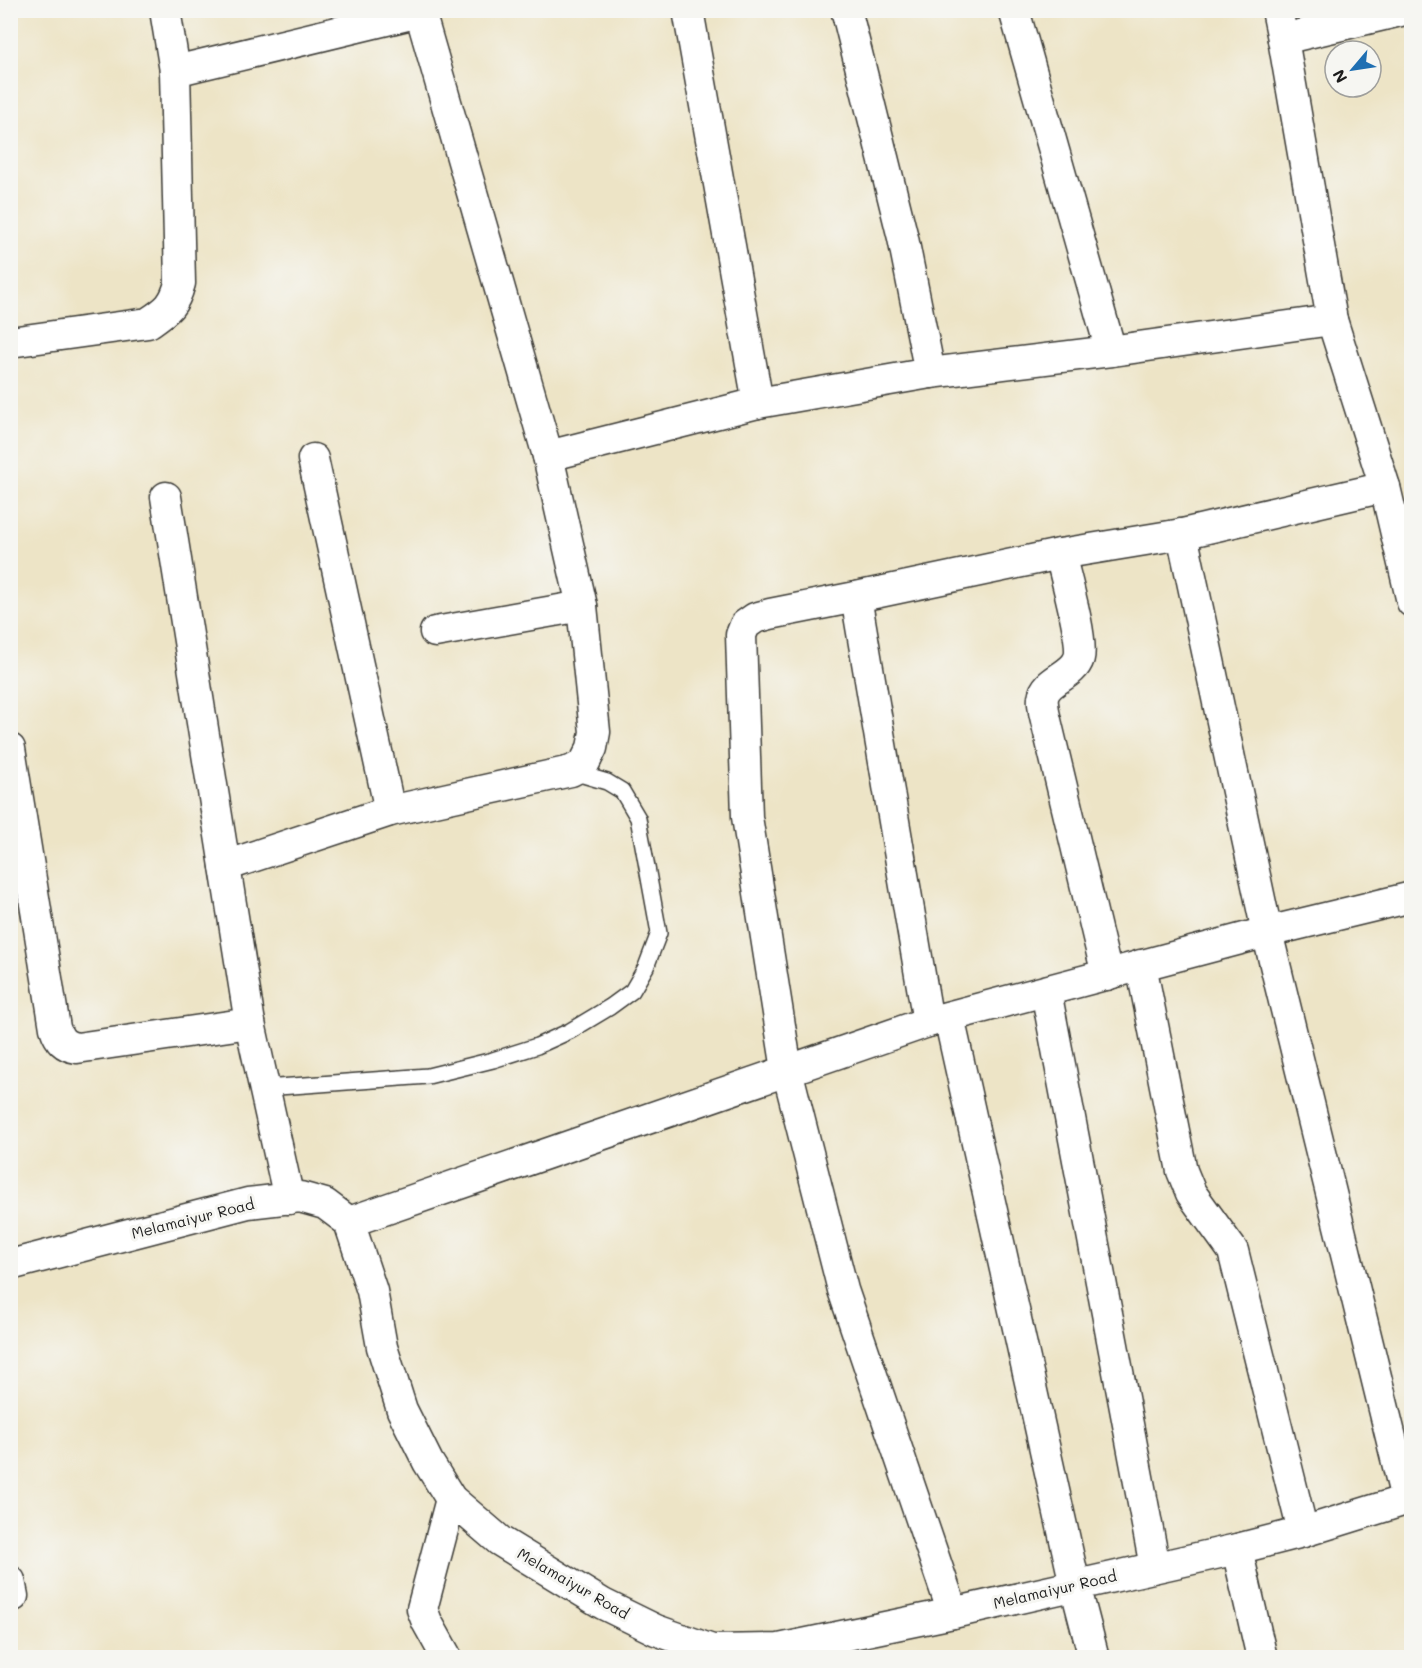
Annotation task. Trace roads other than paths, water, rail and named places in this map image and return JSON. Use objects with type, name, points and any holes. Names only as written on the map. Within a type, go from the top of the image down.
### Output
[{"type":"street","points":[[10,342],[148,323],[166,311],[175,300],[180,284],[175,72],[165,10]]},
{"type":"street","points":[[688,10],[758,403]]},
{"type":"street","points":[[1014,10],[1111,351]]},
{"type":"street","points":[[1405,10],[1280,25],[1332,320],[1385,487],[1412,602]]},
{"type":"street","points":[[175,72],[423,11],[548,456],[582,606],[595,732],[592,748],[584,764],[571,771],[390,812],[225,866]]},
{"type":"street","points":[[847,13],[903,238],[930,373]]},
{"type":"street","points":[[548,456],[758,403],[930,373],[1111,351],[1332,320]]},
{"type":"street","points":[[313,459],[390,812]]},
{"type":"street","points":[[953,1613],[843,1290],[787,1070],[747,817],[741,635],[746,625],[755,618],[770,614],[1060,554],[1182,534],[1385,487]]},
{"type":"street","points":[[166,498],[250,1023],[289,1199]]},
{"type":"street","points":[[1182,534],[1267,932],[1409,1498]]},
{"type":"street","points":[[1060,554],[1080,642],[1079,659],[1072,670],[1050,685],[1042,697],[1107,975]]},
{"type":"street","points":[[856,597],[939,1020],[1094,1658]]},
{"type":"street","points":[[435,632],[582,606]]},
{"type":"street","points":[[10,749],[53,1017],[59,1039],[67,1046],[77,1048],[250,1023]]},
{"type":"street","points":[[349,1222],[787,1070],[939,1020],[1267,932],[1412,897]]},
{"type":"street","points":[[1141,965],[1182,1170],[1191,1193],[1233,1251],[1303,1532]]},
{"type":"street","points":[[1046,991],[1155,1568]]},
{"type":"street","name":"Melamaiyur Road","points":[[10,1265],[248,1203],[300,1197],[325,1204],[349,1222],[372,1291],[382,1347],[402,1410],[428,1462],[451,1499],[500,1540],[603,1604],[656,1630],[712,1650],[779,1649],[953,1613],[1237,1549],[1303,1532],[1409,1498]]},
{"type":"street","points":[[447,1658],[422,1609],[451,1499]]},
{"type":"street","points":[[1237,1549],[1262,1658]]},
{"type":"lane","points":[[265,1088],[428,1076],[482,1062],[537,1046],[570,1031],[632,991],[646,968],[659,933],[638,818],[622,790],[607,782],[571,771]]}]
